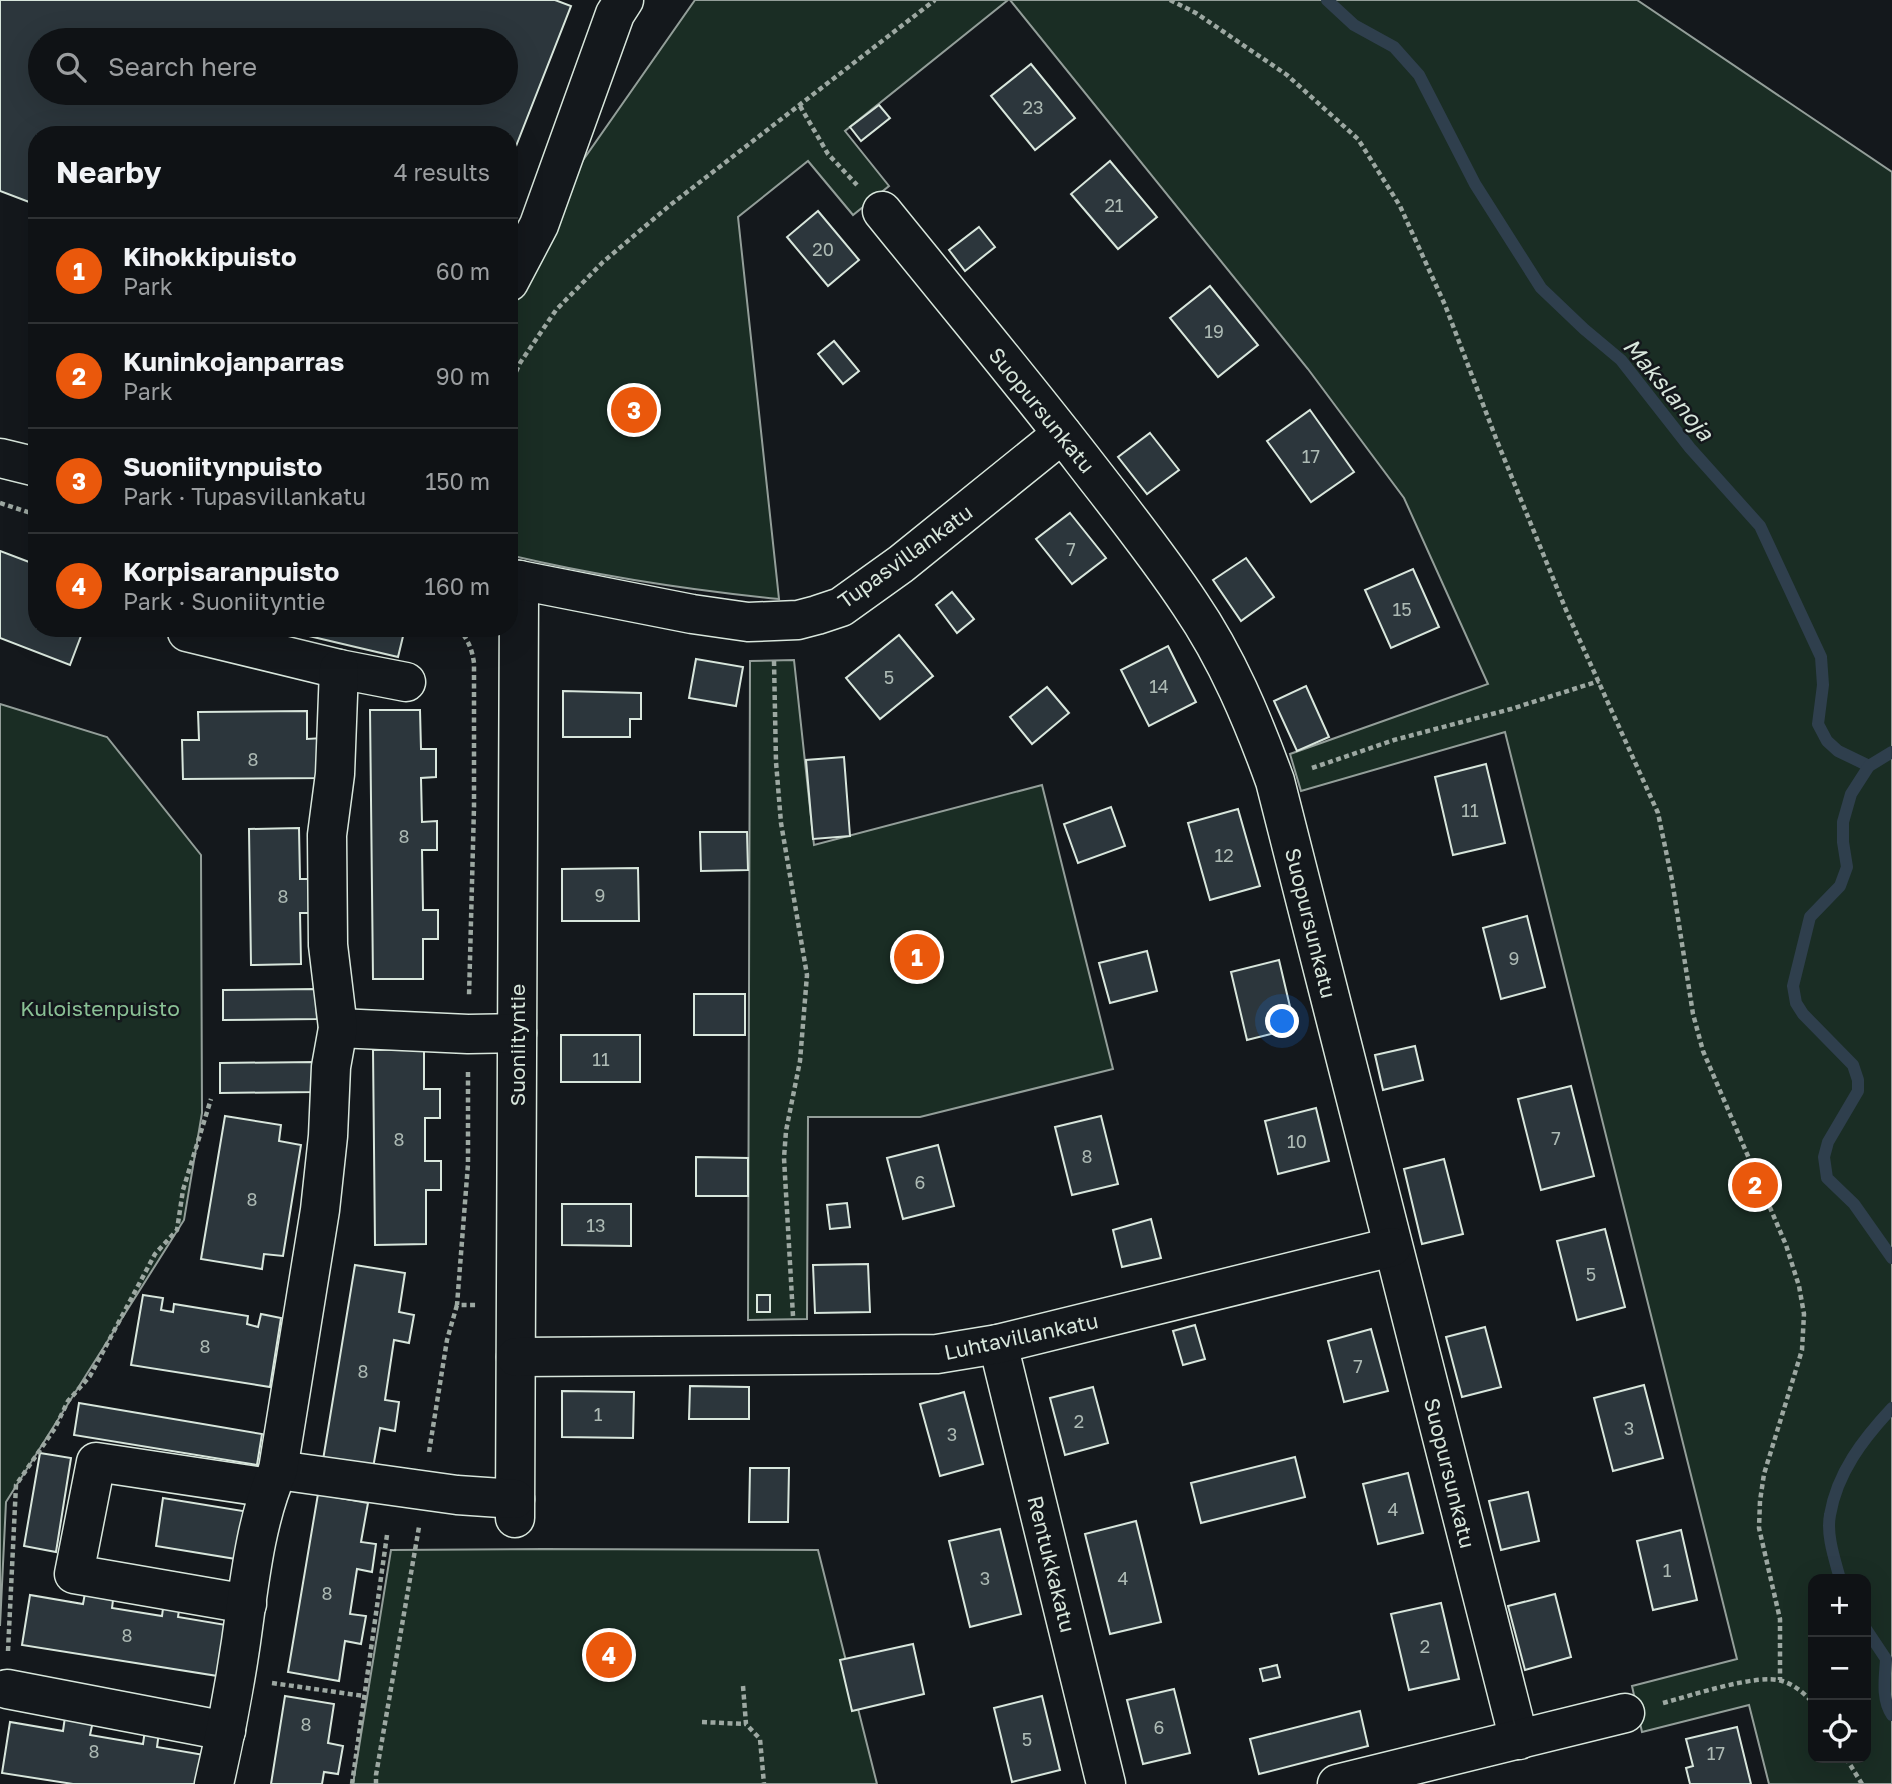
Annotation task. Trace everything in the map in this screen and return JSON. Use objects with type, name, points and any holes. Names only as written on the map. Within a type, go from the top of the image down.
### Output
[{"type":"street","points":[[518,265],[539,225],[615,14],[624,0]]},
{"type":"street","name":"Suopursunkatu","points":[[882,211],[1062,434],[1192,606],[1251,720],[1275,781],[1519,1740]]},
{"type":"street","name":"Tupasvillankatu","points":[[518,581],[748,622],[798,620],[841,607],[901,564],[1062,434]]},
{"type":"street","points":[[0,458],[28,465]]},
{"type":"street","points":[[208,637],[339,669],[406,681]]},
{"type":"street","name":"Suoniityntie","points":[[423,1490],[515,1509],[517,1034],[514,637]]},
{"type":"street","points":[[214,1784],[226,1731],[247,1604],[274,1479],[320,1210],[328,1136],[331,1067],[338,1028],[328,945],[327,835],[335,774],[339,669]]},
{"type":"street","points":[[338,1028],[517,1034]]},
{"type":"street","name":"Luhtavillankatu","points":[[516,1357],[937,1354],[998,1344],[1392,1247]]},
{"type":"street","name":"Rentukkakatu","points":[[998,1344],[1107,1784]]},
{"type":"street","points":[[247,1604],[74,1574],[96,1462],[423,1490]]},
{"type":"street","points":[[7,1689],[226,1731]]},
{"type":"street","points":[[1337,1784],[1625,1713]]},
{"type":"path","points":[[518,367],[556,310],[603,262],[669,206],[935,0]]},
{"type":"path","points":[[1170,0],[1196,13],[1287,75],[1358,139],[1400,206],[1445,305],[1566,610],[1658,813],[1672,880],[1693,1014],[1703,1051],[1786,1245],[1799,1286],[1804,1314],[1802,1350],[1764,1474],[1760,1501],[1759,1528],[1780,1619],[1780,1680]]},
{"type":"path","points":[[800,106],[828,154],[882,211]]},
{"type":"path","points":[[0,503],[28,512]]},
{"type":"path","points":[[773,622],[776,762],[782,823],[807,975],[800,1061],[786,1131],[784,1158],[795,1356]]},
{"type":"path","points":[[1275,781],[1394,740],[1511,709],[1599,681]]},
{"type":"path","points":[[7,1689],[16,1485],[55,1429],[68,1401],[90,1376],[155,1254],[177,1230],[183,1190],[211,1099]]},
{"type":"path","points":[[376,1784],[447,1340],[457,1305]]},
{"type":"path","points":[[352,1784],[387,1535]]},
{"type":"path","points":[[1625,1713],[1757,1680],[1780,1680],[1800,1689],[1810,1700]]},
{"type":"path","points":[[271,1683],[364,1696]]},
{"type":"path","points":[[743,1686],[746,1724],[760,1739],[764,1784]]},
{"type":"path","points":[[702,1722],[746,1724]]},
{"type":"path","points":[[1849,1763],[1862,1784]]},
{"type":"green space","points":[[695,0],[1008,0],[845,131],[889,186],[853,215],[808,161],[738,217],[779,599],[643,582],[518,557],[518,253]]},
{"type":"green space","points":[[1010,0],[1637,0],[1892,172],[1892,1784],[1769,1784],[1749,1705],[1642,1732],[1632,1686],[1737,1659],[1505,732],[1301,791],[1290,754],[1488,684],[1404,498],[1308,369]]},
{"type":"green space","points":[[794,660],[814,845],[1042,785],[1113,1069],[920,1117],[808,1117],[807,1319],[748,1320],[750,661]]},
{"type":"green space","name":"Kuloistenpuisto","points":[[0,704],[107,737],[201,855],[202,1113],[184,1220],[6,1502],[0,1626]]},
{"type":"green space","points":[[391,1550],[818,1550],[877,1784],[353,1784]]},
{"type":"building","points":[[0,0],[555,0],[571,6],[518,141],[518,126],[28,126],[28,202],[0,191]]},
{"type":"building","points":[[1031,64],[1075,118],[1035,150],[991,96]]},
{"type":"building","points":[[879,105],[890,118],[861,141],[850,127]]},
{"type":"building","points":[[1110,161],[1157,217],[1118,249],[1071,194]]},
{"type":"building","points":[[818,211],[859,260],[828,286],[787,237]]},
{"type":"building","points":[[979,227],[995,247],[965,271],[949,250]]},
{"type":"building","points":[[1210,286],[1258,345],[1218,377],[1170,318]]},
{"type":"building","points":[[834,341],[859,371],[843,384],[818,354]]},
{"type":"building","points":[[1310,410],[1354,472],[1311,502],[1267,441]]},
{"type":"building","points":[[1150,433],[1179,470],[1147,494],[1118,457]]},
{"type":"building","points":[[1070,513],[1106,558],[1072,584],[1036,539]]},
{"type":"building","points":[[0,551],[28,562],[28,637],[81,637],[70,665],[0,638]]},
{"type":"building","points":[[1246,558],[1274,597],[1241,621],[1213,580]]},
{"type":"building","points":[[1413,569],[1439,627],[1391,648],[1365,590]]},
{"type":"building","points":[[952,592],[974,619],[957,633],[936,605]]},
{"type":"building","points":[[899,635],[933,676],[880,719],[846,678]]},
{"type":"building","points":[[313,637],[403,637],[398,657]]},
{"type":"building","points":[[1168,646],[1196,702],[1149,726],[1121,670]]},
{"type":"building","points":[[696,659],[743,667],[736,706],[689,698]]},
{"type":"building","points":[[1306,686],[1329,737],[1297,751],[1274,701]]},
{"type":"building","points":[[1047,687],[1069,713],[1032,744],[1010,717]]},
{"type":"building","points":[[563,691],[641,693],[641,719],[630,719],[630,737],[563,737]]},
{"type":"building","points":[[370,710],[420,710],[421,749],[436,749],[436,777],[421,778],[422,822],[437,821],[437,850],[422,850],[423,910],[438,910],[438,939],[423,939],[423,979],[373,979]]},
{"type":"building","points":[[307,711],[307,739],[323,738],[324,778],[183,779],[182,740],[199,740],[198,712]]},
{"type":"building","points":[[844,757],[850,836],[813,839],[806,760]]},
{"type":"building","points":[[1486,764],[1505,843],[1453,855],[1435,777]]},
{"type":"building","points":[[1111,807],[1125,846],[1078,863],[1064,824]]},
{"type":"building","points":[[1238,809],[1260,886],[1210,900],[1188,823]]},
{"type":"building","points":[[299,828],[300,879],[316,879],[316,913],[300,913],[301,964],[251,965],[249,829]]},
{"type":"building","points":[[700,832],[747,832],[748,870],[701,871]]},
{"type":"building","points":[[638,868],[639,921],[562,921],[562,869]]},
{"type":"building","points":[[1527,916],[1545,987],[1501,999],[1483,928]]},
{"type":"building","points":[[1147,951],[1157,991],[1110,1003],[1099,963]]},
{"type":"building","points":[[1279,960],[1295,1028],[1247,1040],[1231,972]]},
{"type":"building","points":[[316,989],[317,1019],[223,1020],[223,990]]},
{"type":"building","points":[[694,994],[745,994],[745,1035],[694,1035]]},
{"type":"building","points":[[561,1035],[640,1035],[640,1082],[561,1082]]},
{"type":"building","points":[[1415,1046],[1423,1080],[1383,1090],[1375,1055]]},
{"type":"building","points":[[424,1049],[424,1089],[440,1089],[440,1118],[425,1118],[425,1161],[441,1161],[441,1190],[426,1190],[426,1244],[375,1245],[373,1050]]},
{"type":"building","points":[[314,1062],[314,1092],[220,1093],[220,1063]]},
{"type":"building","points":[[1571,1086],[1594,1176],[1541,1190],[1518,1099]]},
{"type":"building","points":[[1316,1108],[1329,1161],[1278,1174],[1265,1121]]},
{"type":"building","points":[[225,1116],[281,1125],[279,1141],[301,1145],[283,1256],[264,1254],[262,1269],[201,1259]]},
{"type":"building","points":[[1101,1116],[1118,1184],[1072,1195],[1055,1127]]},
{"type":"building","points":[[938,1145],[954,1206],[903,1219],[887,1158]]},
{"type":"building","points":[[696,1157],[748,1158],[748,1196],[696,1196]]},
{"type":"building","points":[[1444,1159],[1463,1234],[1422,1244],[1404,1169]]},
{"type":"building","points":[[847,1203],[850,1227],[830,1229],[827,1205]]},
{"type":"building","points":[[562,1204],[631,1204],[631,1246],[562,1245]]},
{"type":"building","points":[[1151,1219],[1161,1258],[1122,1267],[1113,1230]]},
{"type":"building","points":[[1605,1229],[1625,1307],[1577,1320],[1557,1241]]},
{"type":"building","points":[[868,1264],[870,1312],[815,1313],[813,1265]]},
{"type":"building","points":[[355,1265],[405,1273],[399,1312],[414,1315],[409,1343],[394,1340],[385,1400],[399,1402],[395,1431],[380,1428],[373,1468],[323,1460]]},
{"type":"building","points":[[143,1295],[163,1298],[161,1310],[173,1312],[174,1304],[248,1316],[247,1324],[258,1327],[261,1314],[281,1318],[270,1387],[131,1365]]},
{"type":"building","points":[[757,1295],[770,1295],[770,1312],[757,1312]]},
{"type":"building","points":[[1195,1325],[1205,1359],[1183,1365],[1173,1331]]},
{"type":"building","points":[[1485,1327],[1501,1387],[1462,1397],[1446,1337]]},
{"type":"building","points":[[1371,1329],[1388,1391],[1344,1402],[1328,1341]]},
{"type":"building","points":[[1644,1385],[1663,1458],[1613,1471],[1594,1398]]},
{"type":"building","points":[[690,1386],[749,1387],[749,1419],[689,1419]]},
{"type":"building","points":[[1093,1387],[1108,1443],[1065,1455],[1050,1398]]},
{"type":"building","points":[[562,1391],[634,1392],[633,1438],[562,1437]]},
{"type":"building","points":[[964,1392],[983,1464],[940,1476],[920,1404]]},
{"type":"building","points":[[79,1403],[262,1434],[257,1465],[74,1435]]},
{"type":"building","points":[[40,1453],[71,1458],[56,1552],[24,1546]]},
{"type":"building","points":[[1295,1457],[1305,1497],[1201,1523],[1191,1483]]},
{"type":"building","points":[[750,1468],[789,1468],[788,1522],[749,1522]]},
{"type":"building","points":[[1408,1473],[1423,1533],[1378,1544],[1363,1484]]},
{"type":"building","points":[[1528,1492],[1539,1541],[1501,1550],[1489,1501]]},
{"type":"building","points":[[318,1494],[368,1503],[361,1542],[376,1544],[372,1572],[357,1569],[350,1614],[366,1616],[361,1644],[345,1641],[339,1681],[288,1672]]},
{"type":"building","points":[[163,1498],[249,1512],[242,1560],[156,1546]]},
{"type":"building","points":[[1136,1521],[1161,1622],[1110,1634],[1085,1534]]},
{"type":"building","points":[[1000,1529],[1021,1614],[970,1627],[949,1541]]},
{"type":"building","points":[[1681,1530],[1697,1600],[1653,1610],[1637,1541]]},
{"type":"building","points":[[86,1588],[114,1593],[112,1608],[162,1616],[164,1601],[180,1604],[178,1617],[232,1626],[224,1677],[22,1645],[30,1595],[83,1604]]},
{"type":"building","points":[[1555,1594],[1571,1657],[1525,1670],[1508,1606]]},
{"type":"building","points":[[1441,1603],[1459,1679],[1409,1690],[1391,1614]]},
{"type":"building","points":[[913,1644],[924,1694],[852,1711],[840,1660]]},
{"type":"building","points":[[1277,1665],[1280,1677],[1263,1681],[1260,1669]]},
{"type":"building","points":[[1174,1689],[1190,1753],[1143,1764],[1127,1700]]},
{"type":"building","points":[[285,1696],[334,1704],[328,1743],[343,1746],[338,1774],[324,1772],[322,1784],[271,1784]]},
{"type":"building","points":[[1042,1696],[1060,1770],[1012,1782],[994,1708]]},
{"type":"building","points":[[1360,1711],[1368,1746],[1259,1774],[1250,1739]]},
{"type":"building","points":[[65,1717],[93,1721],[90,1735],[143,1744],[145,1730],[159,1732],[157,1747],[210,1756],[205,1784],[73,1784],[2,1773],[10,1722],[63,1731]]},
{"type":"building","points":[[1737,1727],[1751,1784],[1690,1784],[1686,1768],[1693,1766],[1686,1739]]},
{"type":"waterway","name":"Makslanoja","points":[[1327,0],[1354,25],[1394,47],[1419,75],[1475,184],[1541,288],[1621,360],[1690,448],[1760,526],[1821,657],[1823,685],[1818,724],[1827,741],[1838,751],[1869,766]]},
{"type":"waterway","points":[[1892,752],[1869,766],[1851,794],[1843,822],[1847,867],[1840,886],[1810,917],[1793,986],[1796,1003],[1803,1014],[1853,1065],[1858,1080],[1858,1091],[1828,1142],[1824,1157],[1827,1178],[1854,1204],[1892,1258]]},
{"type":"waterway","points":[[1839,1574],[1829,1531],[1833,1500],[1853,1457],[1892,1408]]},
{"type":"waterway","points":[[1871,1636],[1886,1659],[1885,1695],[1892,1715]]},
{"type":"place","name":"Suoniitynpuisto","points":[[634,410]]},
{"type":"place","name":"Kihokkipuisto","points":[[917,957]]},
{"type":"place","name":"Kuninkojanparras","points":[[1755,1185]]},
{"type":"place","name":"Korpisaranpuisto","points":[[609,1655]]}]
